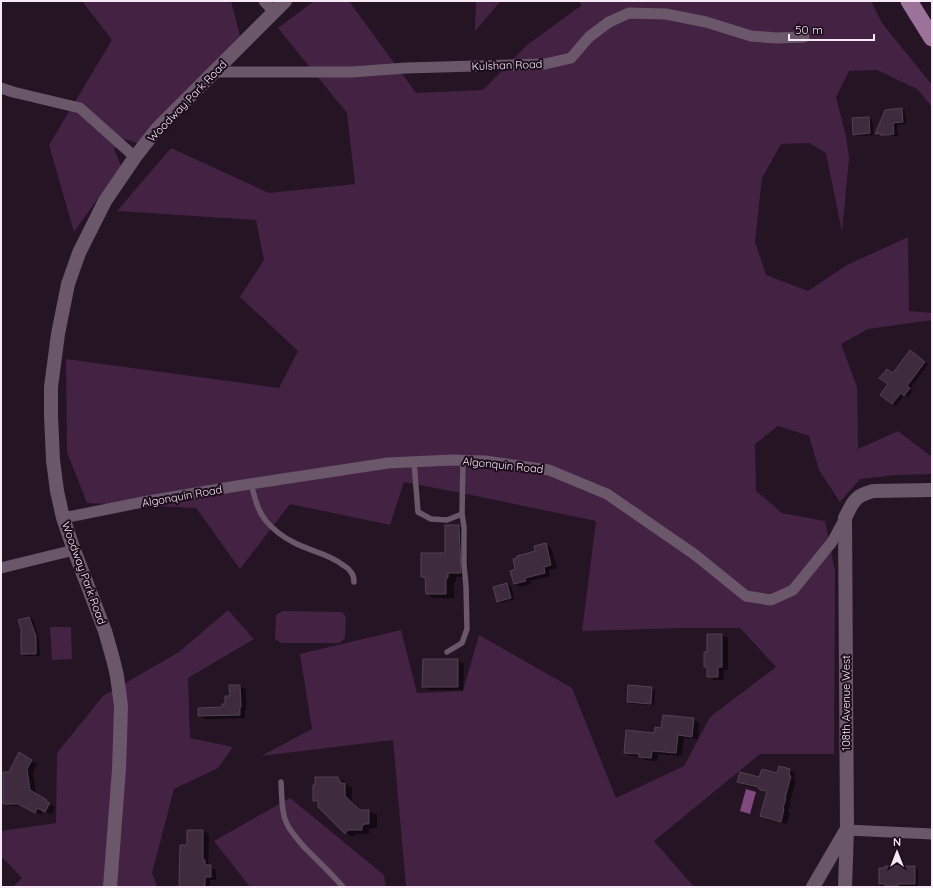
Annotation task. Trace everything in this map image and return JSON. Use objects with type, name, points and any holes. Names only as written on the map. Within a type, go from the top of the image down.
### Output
[{"type":"main road","points":[[909,1],[932,38]]},
{"type":"street","points":[[264,1],[274,12]]},
{"type":"street","name":"Woodway Park Road","points":[[110,887],[119,769],[121,706],[117,676],[105,631],[63,518],[57,491],[51,416],[54,360],[59,328],[68,284],[79,253],[105,201],[134,157],[157,128],[285,1]]},
{"type":"street","name":"Kulshan Road","points":[[214,72],[352,72],[406,68],[545,64],[571,58],[589,37],[599,29],[609,22],[630,13],[666,14],[706,22],[751,36],[776,38],[804,37]]},
{"type":"street","points":[[1,88],[80,108],[134,157]]},
{"type":"street","name":"Algonquin Road","points":[[63,518],[148,501],[388,463],[452,460],[485,461],[549,470],[607,494],[694,554],[746,596],[771,600],[793,590],[832,542],[845,518]]},
{"type":"street","points":[[845,518],[855,500],[864,493],[873,490],[932,490]]},
{"type":"street","name":"108th Avenue West","points":[[845,518],[847,830],[845,887]]},
{"type":"street","points":[[1,568],[74,550]]},
{"type":"street","points":[[813,887],[847,830],[932,834]]},
{"type":"street","points":[[828,861],[845,873]]},
{"type":"lane","points":[[447,652],[462,643],[467,629],[464,527],[462,514],[463,460]]},
{"type":"lane","points":[[414,462],[418,512],[431,519],[447,520],[462,514]]},
{"type":"lane","points":[[251,484],[258,509],[266,521],[293,542],[312,551],[329,556],[340,562],[350,570],[354,577],[354,582]]},
{"type":"lane","points":[[281,782],[282,804],[285,820],[293,834],[343,887]]},
{"type":"shaded area","points":[[82,1],[231,1],[240,36],[140,144],[125,139],[114,149],[121,166],[74,232],[49,145],[112,40]]},
{"type":"shaded area","points":[[314,1],[349,1],[416,93],[483,90],[527,45],[582,5],[578,1],[871,1],[882,23],[932,85],[932,107],[917,89],[877,70],[849,71],[836,97],[846,136],[849,158],[842,232],[826,153],[809,143],[781,144],[762,178],[755,242],[766,275],[808,291],[847,265],[908,237],[909,311],[932,313],[932,320],[868,329],[841,344],[857,387],[858,449],[898,431],[932,457],[932,474],[897,475],[860,479],[840,502],[819,470],[809,436],[778,426],[755,444],[756,491],[782,513],[825,521],[835,571],[834,754],[760,754],[654,841],[694,887],[406,887],[393,740],[261,756],[312,729],[300,654],[401,630],[417,693],[463,691],[479,635],[572,688],[616,798],[684,766],[710,717],[776,667],[740,628],[582,631],[596,521],[404,482],[390,525],[290,504],[240,569],[196,508],[87,503],[67,452],[66,359],[279,388],[298,351],[240,297],[264,260],[256,220],[117,211],[171,148],[269,193],[355,184],[347,113],[278,28]]},
{"type":"shaded area","points":[[476,1],[501,1],[475,31]]},
{"type":"shaded area","points":[[228,610],[254,639],[188,678],[190,738],[233,747],[218,768],[174,789],[152,873],[157,887],[13,887],[22,878],[1,856],[1,831],[56,823],[57,753],[103,696],[179,652]]},
{"type":"shaded area","points":[[283,611],[342,612],[346,617],[345,638],[340,643],[281,643],[275,639],[276,615]]},
{"type":"shaded area","points":[[50,627],[71,627],[72,659],[52,660]]},
{"type":"shaded area","points":[[746,789],[756,792],[750,814],[740,811]]},
{"type":"shaded area","points":[[290,798],[384,875],[386,887],[250,887],[214,841]]},
{"type":"building","points":[[902,108],[903,122],[893,123],[894,134],[875,134],[885,110]]},
{"type":"building","points":[[869,117],[870,133],[853,135],[852,118]]},
{"type":"building","points":[[910,350],[925,362],[907,386],[910,388],[904,396],[901,393],[892,404],[880,395],[888,384],[879,378],[887,369],[893,373]]},
{"type":"building","points":[[445,525],[459,525],[461,573],[448,573],[448,578],[446,578],[446,594],[426,594],[425,577],[421,577],[421,553],[445,553]]},
{"type":"building","points":[[546,543],[551,565],[544,567],[545,573],[525,578],[526,581],[514,584],[510,571],[515,569],[513,559],[517,558],[517,556],[535,551],[534,546]]},
{"type":"building","points":[[507,583],[511,598],[497,602],[493,587]]},
{"type":"building","points":[[29,617],[36,636],[36,654],[21,654],[21,629],[18,620]]},
{"type":"building","points":[[707,634],[722,634],[722,667],[718,667],[718,677],[707,677],[707,667],[704,667],[704,652],[707,652]]},
{"type":"building","points":[[423,659],[458,659],[458,687],[422,687]]},
{"type":"building","points":[[229,685],[240,685],[240,715],[198,716],[198,708],[222,707],[222,704],[225,704],[225,696],[230,696]]},
{"type":"building","points":[[628,685],[652,687],[651,704],[627,702]]},
{"type":"building","points":[[663,715],[694,718],[692,737],[678,735],[676,753],[652,751],[651,758],[639,757],[639,754],[624,753],[626,730],[654,733],[655,727],[661,728]]},
{"type":"building","points":[[19,752],[32,760],[27,769],[30,790],[50,803],[45,812],[37,808],[35,813],[18,804],[3,804],[3,772],[9,772]]},
{"type":"building","points":[[779,766],[790,769],[789,775],[791,776],[781,822],[760,816],[767,791],[760,790],[758,787],[737,782],[740,772],[759,777],[762,769],[777,773]]},
{"type":"building","points":[[315,777],[338,777],[340,783],[345,783],[345,796],[360,810],[369,810],[369,824],[362,825],[362,830],[348,830],[345,834],[318,807],[318,801],[313,801],[313,785],[315,785]]},
{"type":"building","points":[[187,830],[203,830],[203,860],[205,860],[205,865],[211,865],[211,877],[205,877],[205,887],[179,887],[180,845],[187,845]]},
{"type":"building","points":[[885,866],[915,866],[915,884],[885,886],[885,884],[879,884],[879,868],[885,868]]}]
